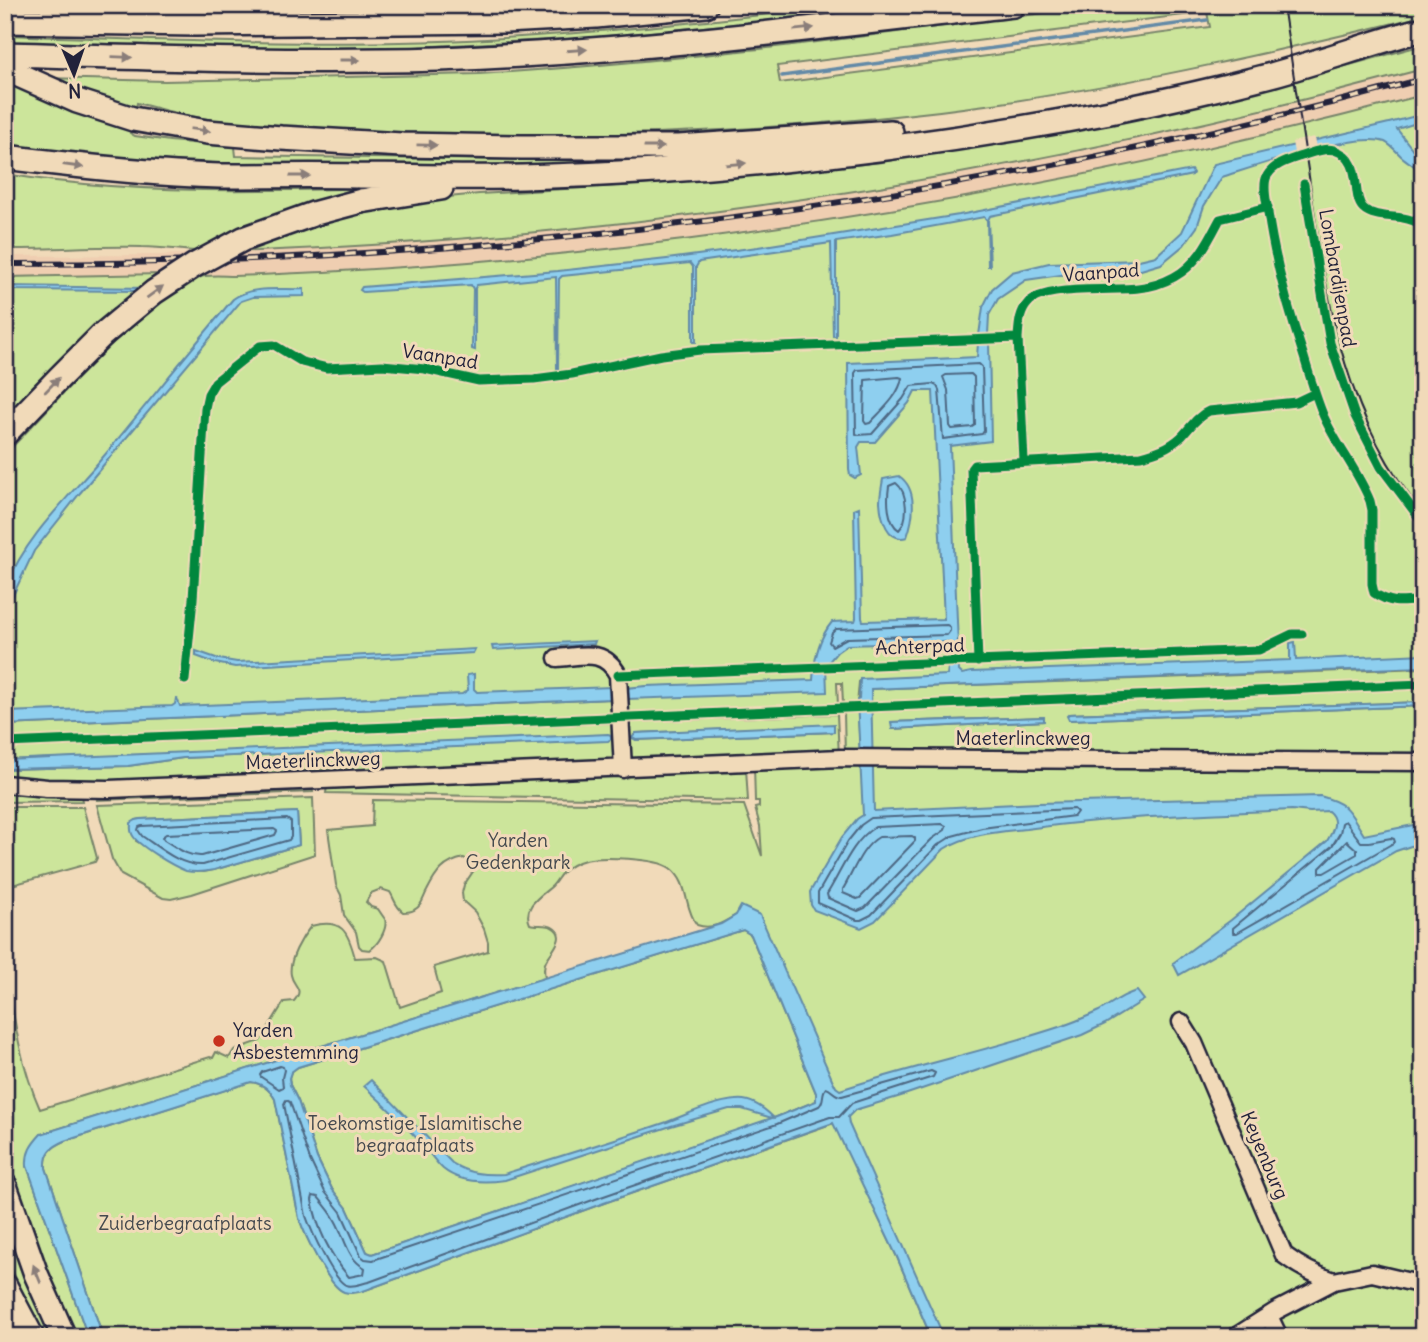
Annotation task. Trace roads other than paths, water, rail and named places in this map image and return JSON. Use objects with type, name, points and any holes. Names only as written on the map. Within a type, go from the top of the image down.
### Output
[{"type":"highway","points":[[5,21],[195,24],[505,22],[706,5]]},
{"type":"highway","points":[[5,54],[215,60],[454,58],[700,40],[1013,5]]},
{"type":"highway","points":[[5,157],[89,168],[218,176],[521,177],[631,172],[778,160],[893,147],[1108,112],[1273,75],[1423,29]]},
{"type":"highway","points":[[5,69],[77,101],[133,118],[207,132],[349,143],[679,147],[874,134],[993,119],[1165,88],[1379,41]]},
{"type":"highway","points":[[5,434],[102,335],[153,292],[234,243],[316,213],[361,201],[521,177]]},
{"type":"highway","points":[[5,1186],[36,1273],[64,1337]]},
{"type":"highway","points":[[5,1286],[33,1337]]},
{"type":"street","points":[[557,658],[596,656],[607,659],[614,666],[618,675],[623,769]]},
{"type":"street","name":"Maeterlinckweg","points":[[5,784],[89,789],[866,758],[1423,762]]},
{"type":"street","name":"Keyenburg","points":[[1181,1022],[1194,1043],[1284,1255],[1315,1275],[1334,1281]]},
{"type":"street","points":[[1236,1337],[1334,1281],[1372,1273],[1423,1285]]},
{"type":"street","points":[[1269,1316],[1279,1337]]},
{"type":"water","points":[[1423,114],[1423,121],[1397,129],[1423,159],[1423,173],[1387,143],[1371,140],[1329,146],[1222,177],[1204,206],[1197,227],[1184,245],[1161,264],[1141,270],[1068,274],[1026,280],[998,299],[989,315],[988,334],[979,335],[983,307],[992,289],[1012,272],[1049,263],[1139,260],[1156,256],[1182,232],[1214,164]]},
{"type":"water","points":[[1191,170],[1192,175],[990,216],[990,266],[987,220],[984,217],[836,242],[836,336],[833,336],[831,243],[699,262],[696,267],[696,342],[693,342],[693,267],[690,263],[562,276],[559,279],[558,368],[556,277],[477,285],[475,350],[472,349],[471,285],[363,292],[360,290],[362,287],[558,271],[758,247],[959,215]]},
{"type":"water","points":[[5,286],[146,288],[142,291],[5,290]]},
{"type":"water","points":[[304,289],[304,296],[253,297],[241,301],[34,551],[5,612],[7,585],[36,534],[233,299],[258,290]]},
{"type":"water","points":[[989,342],[991,441],[950,446],[959,671],[962,674],[1290,660],[1290,643],[1295,642],[1296,660],[1423,654],[1423,667],[871,689],[874,811],[1038,803],[1320,796],[1347,809],[1364,835],[1423,823],[1423,842],[1396,851],[1179,975],[1173,963],[1231,920],[1327,841],[1334,822],[1328,811],[1292,810],[1125,819],[983,834],[944,849],[875,921],[861,928],[814,910],[810,892],[842,837],[863,815],[857,700],[860,679],[947,675],[948,642],[847,645],[826,665],[827,692],[627,699],[626,688],[813,680],[814,664],[827,629],[832,622],[855,621],[856,618],[854,509],[859,507],[863,621],[944,619],[933,391],[915,391],[909,403],[875,442],[861,442],[858,447],[861,475],[855,478],[850,475],[849,470],[848,363],[977,357],[978,343]]},
{"type":"water","points":[[899,476],[909,488],[913,504],[907,537],[900,538],[890,533],[886,527],[880,502],[883,479]]},
{"type":"water","points":[[595,641],[594,644],[493,650],[492,646]]},
{"type":"water","points":[[475,649],[473,653],[235,667],[196,656],[196,651],[237,662]]},
{"type":"water","points":[[474,674],[474,689],[477,692],[611,687],[611,699],[5,725],[5,712],[172,706],[176,698],[180,706],[462,694],[468,690],[467,675]]},
{"type":"water","points":[[1423,702],[1423,706],[1069,720],[1067,716],[1069,714]]},
{"type":"water","points":[[1044,717],[1044,721],[892,729],[891,722]]},
{"type":"water","points":[[834,724],[834,732],[636,740],[632,738],[636,733]]},
{"type":"water","points":[[608,734],[611,739],[608,741],[183,758],[128,766],[5,769],[5,760]]},
{"type":"water","points":[[297,812],[299,845],[204,872],[186,871],[165,860],[135,839],[131,830],[131,823],[141,819]]},
{"type":"water","points":[[741,906],[760,915],[832,1079],[840,1090],[1064,1025],[1099,1011],[1132,992],[1137,991],[1144,1000],[1082,1035],[855,1110],[848,1117],[944,1337],[931,1337],[897,1257],[833,1123],[365,1290],[344,1292],[324,1270],[299,1218],[275,1099],[265,1088],[251,1082],[65,1141],[50,1151],[46,1168],[103,1337],[88,1337],[27,1166],[30,1149],[41,1134],[721,924],[736,915]],"holes":[[[743,930],[751,935],[816,1093],[816,1101],[774,1118],[752,1102],[727,1101],[504,1174],[490,1174],[471,1172],[452,1163],[371,1080],[364,1086],[408,1129],[440,1166],[450,1174],[472,1181],[505,1180],[729,1109],[742,1109],[772,1118],[372,1254],[367,1252],[347,1208],[332,1189],[317,1158],[290,1085],[291,1072],[298,1067]]]},
{"type":"waterway","points":[[782,76],[1207,20]]},
{"type":"tram line","points":[[1283,5],[1325,277],[1344,360],[1375,439],[1396,476],[1423,513]]},
{"type":"railway","points":[[5,264],[185,262],[365,253],[543,239],[720,219],[897,193],[1073,161],[1248,123],[1423,79]]},
{"type":"place","name":"Yarden Asbestemming","points":[[219,1041]]},
{"type":"park label","name":"Yarden Gedenkpark","points":[[518,851]]},
{"type":"park label","name":"Toekomstige Islamitische begraafplaats","points":[[415,1134]]},
{"type":"park label","name":"Zuiderbegraafplaats","points":[[185,1223]]}]
